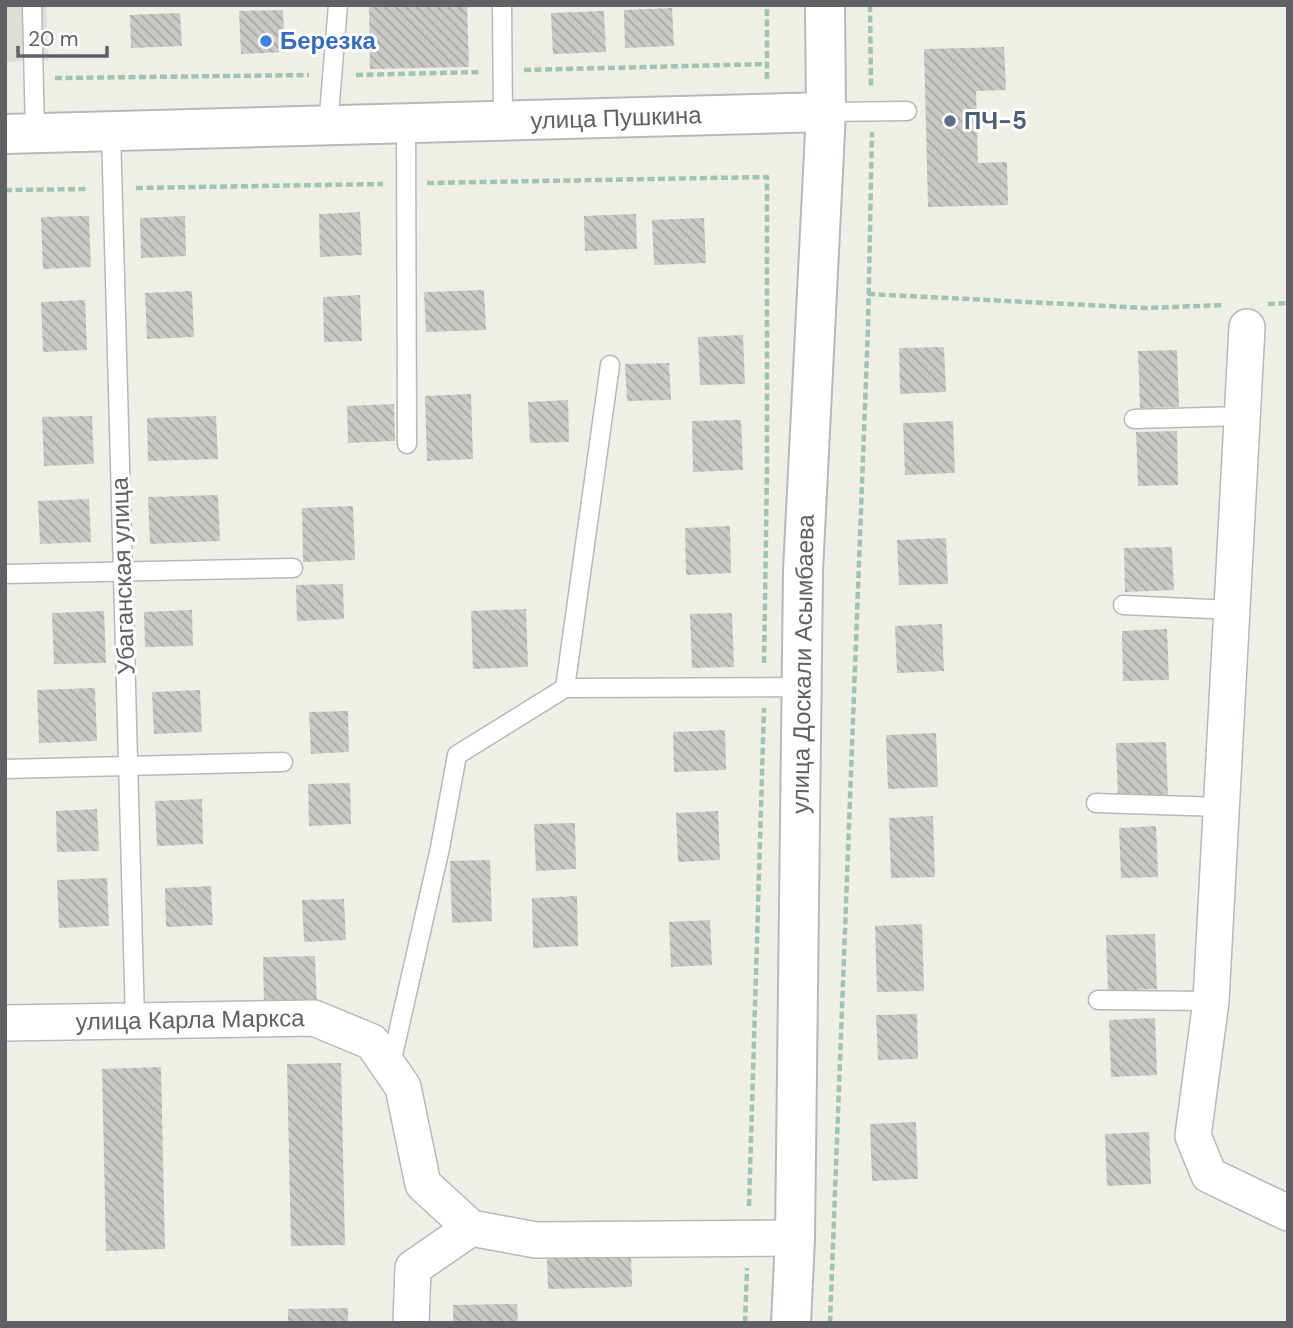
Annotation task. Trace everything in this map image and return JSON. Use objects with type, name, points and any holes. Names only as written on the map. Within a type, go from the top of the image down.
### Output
[{"type":"street","name":"улица Доскали Асымбаева","points":[[791,1323],[795,1238],[803,570],[826,112],[825,5]]},
{"type":"street","name":"улица Пушкина","points":[[20,134],[826,112]]},
{"type":"street","points":[[1249,312],[1211,1001],[1193,1136],[1209,1175],[1288,1213]]},
{"type":"street","name":"улица Карла Маркса","points":[[5,1023],[314,1018],[372,1042],[402,1087],[423,1184],[471,1228]]},
{"type":"street","points":[[411,1323],[413,1268],[471,1228],[536,1240],[795,1238]]},
{"type":"lane","points":[[20,134],[33,79],[32,5]]},
{"type":"lane","points":[[328,126],[338,5]]},
{"type":"lane","points":[[502,5],[503,121]]},
{"type":"lane","points":[[826,112],[907,111]]},
{"type":"lane","points":[[406,123],[407,444]]},
{"type":"lane","name":"Убаганская улица","points":[[110,131],[135,1020]]},
{"type":"lane","points":[[565,688],[610,365]]},
{"type":"lane","points":[[1134,419],[1242,416]]},
{"type":"lane","points":[[5,574],[293,568]]},
{"type":"lane","points":[[1124,605],[1232,610]]},
{"type":"lane","points":[[390,1069],[438,861],[457,755],[565,688],[802,687]]},
{"type":"lane","points":[[5,769],[283,762]]},
{"type":"lane","points":[[1096,803],[1221,807]]},
{"type":"lane","points":[[1097,1000],[1211,1001]]},
{"type":"path","points":[[767,5],[767,80]]},
{"type":"path","points":[[830,1323],[868,294],[872,112],[870,5]]},
{"type":"path","points":[[33,79],[332,75],[767,64]]},
{"type":"path","points":[[868,294],[1249,312],[1288,303]]},
{"type":"shaded area","points":[[5,5],[46,5],[48,61],[5,62]]},
{"type":"building","points":[[369,5],[467,5],[469,67],[370,69]]},
{"type":"building","points":[[672,8],[674,46],[625,48],[624,10]]},
{"type":"building","points":[[283,10],[285,52],[241,54],[239,11]]},
{"type":"building","points":[[604,11],[606,52],[553,54],[551,13]]},
{"type":"building","points":[[180,13],[182,46],[131,48],[130,15]]},
{"type":"building","points":[[1004,47],[1006,90],[976,91],[978,163],[1007,162],[1008,205],[928,207],[924,49]]},
{"type":"building","points":[[360,212],[362,255],[320,257],[319,214]]},
{"type":"building","points":[[636,214],[637,249],[585,251],[584,216]]},
{"type":"building","points":[[89,216],[91,267],[43,269],[41,217]]},
{"type":"building","points":[[185,216],[186,256],[141,258],[140,218]]},
{"type":"building","points":[[704,218],[706,263],[654,265],[652,220]]},
{"type":"building","points":[[484,290],[486,330],[426,332],[424,292]]},
{"type":"building","points":[[192,291],[194,337],[147,339],[145,293]]},
{"type":"building","points":[[360,295],[362,341],[324,342],[323,297]]},
{"type":"building","points":[[85,300],[87,350],[43,352],[41,302]]},
{"type":"building","points":[[743,335],[745,384],[700,385],[698,337]]},
{"type":"building","points":[[944,347],[946,392],[900,394],[899,348]]},
{"type":"building","points":[[1177,350],[1179,407],[1140,408],[1138,351]]},
{"type":"building","points":[[669,363],[671,400],[627,401],[625,364]]},
{"type":"building","points":[[471,394],[473,459],[427,461],[425,396]]},
{"type":"building","points":[[568,400],[569,442],[530,443],[528,402]]},
{"type":"building","points":[[394,404],[395,441],[348,443],[347,406]]},
{"type":"building","points":[[92,416],[94,464],[44,466],[42,417]]},
{"type":"building","points":[[216,416],[218,459],[148,461],[147,418]]},
{"type":"building","points":[[741,420],[743,470],[693,472],[692,421]]},
{"type":"building","points":[[953,421],[955,473],[905,475],[903,423]]},
{"type":"building","points":[[1177,431],[1178,485],[1138,486],[1136,432]]},
{"type":"building","points":[[218,495],[220,541],[150,544],[148,497]]},
{"type":"building","points":[[89,499],[91,542],[40,544],[38,501]]},
{"type":"building","points":[[353,506],[355,560],[303,562],[302,508]]},
{"type":"building","points":[[730,526],[731,573],[686,575],[685,528]]},
{"type":"building","points":[[946,538],[948,584],[899,585],[897,540]]},
{"type":"building","points":[[1172,547],[1174,590],[1125,592],[1124,548]]},
{"type":"building","points":[[343,584],[344,619],[297,621],[296,585]]},
{"type":"building","points":[[526,609],[528,667],[473,669],[471,611]]},
{"type":"building","points":[[192,610],[193,646],[145,647],[144,612]]},
{"type":"building","points":[[104,611],[106,663],[54,664],[52,613]]},
{"type":"building","points":[[732,613],[734,667],[692,668],[690,614]]},
{"type":"building","points":[[942,624],[944,671],[897,673],[895,626]]},
{"type":"building","points":[[1167,629],[1169,680],[1123,681],[1122,631]]},
{"type":"building","points":[[95,688],[97,741],[39,743],[37,690]]},
{"type":"building","points":[[200,690],[202,732],[154,734],[152,692]]},
{"type":"building","points":[[348,711],[349,752],[311,754],[309,712]]},
{"type":"building","points":[[725,730],[726,770],[674,772],[673,732]]},
{"type":"building","points":[[936,733],[938,787],[888,789],[886,735]]},
{"type":"building","points":[[1166,742],[1168,797],[1118,799],[1116,743]]},
{"type":"building","points":[[350,783],[351,824],[309,826],[308,784]]},
{"type":"building","points":[[202,799],[203,844],[157,846],[155,801]]},
{"type":"building","points":[[97,809],[99,851],[57,852],[56,811]]},
{"type":"building","points":[[718,811],[720,860],[678,862],[676,813]]},
{"type":"building","points":[[933,816],[935,877],[891,878],[889,818]]},
{"type":"building","points":[[575,823],[576,869],[536,871],[534,824]]},
{"type":"building","points":[[1156,826],[1158,877],[1121,878],[1119,828]]},
{"type":"building","points":[[490,860],[492,921],[452,923],[450,861]]},
{"type":"building","points":[[107,878],[109,926],[59,928],[57,880]]},
{"type":"building","points":[[211,886],[213,925],[166,927],[165,888]]},
{"type":"building","points":[[577,896],[578,946],[533,948],[532,898]]},
{"type":"building","points":[[344,899],[346,940],[304,942],[302,900]]},
{"type":"building","points":[[710,920],[712,965],[671,967],[669,922]]},
{"type":"building","points":[[922,924],[924,991],[877,992],[875,926]]},
{"type":"building","points":[[1155,934],[1157,989],[1108,991],[1106,935]]},
{"type":"building","points":[[315,956],[317,1004],[264,1006],[263,957]]},
{"type":"building","points":[[917,1014],[918,1059],[878,1060],[876,1015]]},
{"type":"building","points":[[1155,1018],[1157,1075],[1111,1077],[1109,1020]]},
{"type":"building","points":[[341,1063],[345,1245],[291,1246],[287,1064]]},
{"type":"building","points":[[161,1067],[165,1249],[106,1251],[102,1069]]},
{"type":"building","points":[[916,1122],[918,1179],[872,1181],[870,1124]]},
{"type":"building","points":[[1149,1132],[1151,1184],[1107,1186],[1105,1134]]},
{"type":"building","points":[[631,1252],[632,1287],[548,1289],[547,1255]]},
{"type":"building","points":[[517,1304],[518,1323],[453,1323],[453,1305]]},
{"type":"building","points":[[348,1308],[348,1323],[288,1323],[288,1309]]},
{"type":"place","name":"Березка","points":[[266,41]]},
{"type":"place","name":"ПЧ-5","points":[[950,121]]}]
